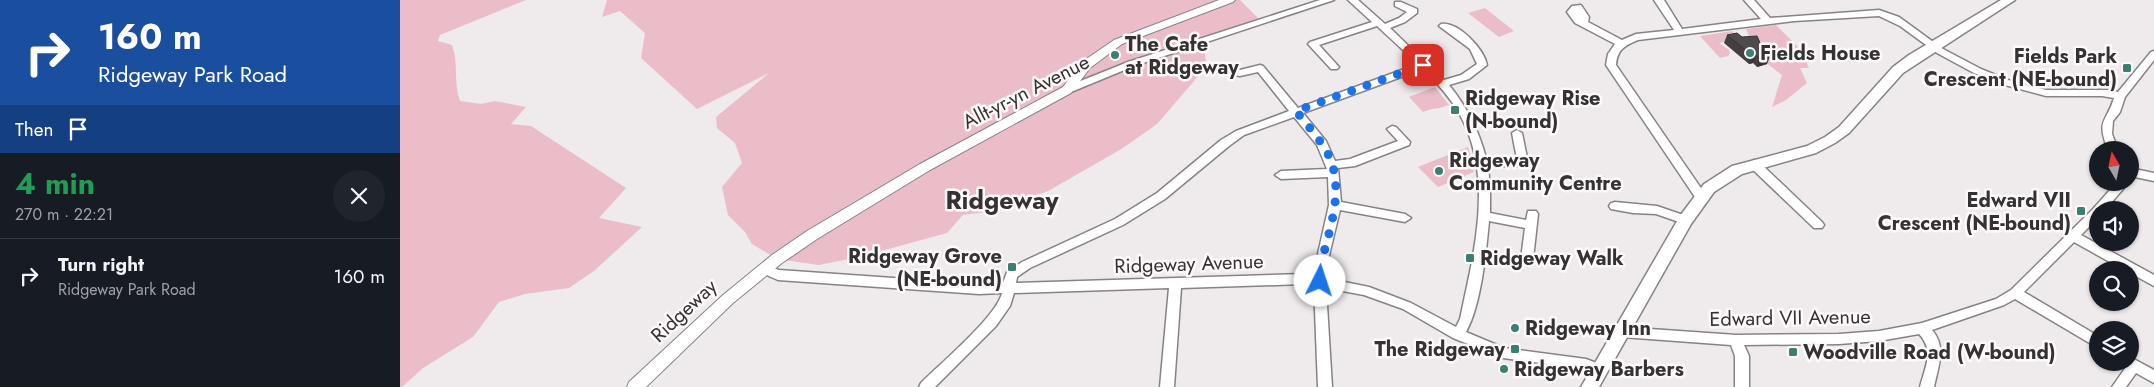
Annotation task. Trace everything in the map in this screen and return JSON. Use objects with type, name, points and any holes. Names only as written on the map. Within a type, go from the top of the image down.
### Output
[{"type":"main road","points":[[1590,387],[1685,220],[1709,188],[1737,170],[1811,150],[1830,140],[1844,130],[1898,70],[1914,58],[2009,0]]},
{"type":"street","points":[[1067,90],[1086,65],[1118,42],[1229,0]]},
{"type":"street","name":"Allt-yr-yn Avenue","points":[[764,270],[812,235],[876,196],[1067,90],[1131,64],[1329,0]]},
{"type":"street","points":[[1353,0],[1442,84],[1464,114],[1477,143],[1482,162],[1485,190],[1483,216],[1466,320],[1458,334]]},
{"type":"street","points":[[1659,0],[1680,32]]},
{"type":"street","points":[[1749,0],[1767,21]]},
{"type":"street","points":[[1334,67],[1313,44],[1402,20],[1414,11],[1398,4]]},
{"type":"street","points":[[1701,198],[1611,65],[1611,55],[1621,43],[1636,37],[1767,21],[1879,13],[1891,16],[1933,47],[1989,76],[2028,90],[2046,93],[2110,93],[2120,96]]},
{"type":"street","points":[[1583,23],[1621,43]]},
{"type":"street","points":[[1442,84],[1466,77],[1482,65],[1481,56],[1477,49],[1444,26]]},
{"type":"street","points":[[2110,141],[2107,134],[2108,120],[2115,112],[2120,96],[2154,54]]},
{"type":"street","points":[[926,387],[991,322],[1006,303],[1012,275],[1026,265],[1119,222],[1161,196],[1225,142],[1240,133],[1423,65]]},
{"type":"street","points":[[1230,72],[1240,74],[1260,68],[1322,144],[1332,169],[1335,205],[1319,272],[1325,387]]},
{"type":"street","points":[[1281,175],[1332,169],[1405,142],[1392,128]]},
{"type":"street","points":[[1482,162],[1523,163],[1517,133]]},
{"type":"street","points":[[1754,164],[1818,225]]},
{"type":"street","points":[[2139,174],[2154,177]]},
{"type":"street","name":"Edward VII Avenue","points":[[2106,201],[2116,191]]},
{"type":"street","points":[[1335,205],[1405,218]]},
{"type":"street","points":[[1615,206],[1657,210],[1685,220]]},
{"type":"street","points":[[1483,216],[1532,219],[1527,259]]},
{"type":"street","name":"Edward VII Avenue","points":[[1622,332],[1736,340],[1839,339],[1879,336],[1922,328],[2000,302],[2016,293],[2089,219]]},
{"type":"street","points":[[2073,236],[2154,281]]},
{"type":"street","name":"Ridgeway Avenue","points":[[764,270],[778,275],[979,289],[1306,279],[1365,290],[1407,306],[1458,334],[1503,353],[1586,364],[1599,370]]},
{"type":"street","name":"Ridgeway","points":[[635,387],[681,342],[764,270]]},
{"type":"street","points":[[1168,387],[1174,284]]},
{"type":"street","points":[[2016,293],[2089,338]]},
{"type":"street","points":[[1922,328],[1933,340],[1935,354],[1927,387]]},
{"type":"street","points":[[1736,340],[1742,356],[1742,387]]},
{"type":"street","points":[[2139,368],[2154,377]]},
{"type":"street","points":[[2119,387],[2128,371]]},
{"type":"shaded area","points":[[400,0],[526,0],[440,35],[438,41],[452,45],[460,101],[481,104],[495,101],[526,107],[511,124],[531,126],[626,188],[599,218],[642,227],[594,271],[569,288],[525,294],[499,302],[473,337],[423,368],[402,387],[400,387]]},
{"type":"shaded area","points":[[607,0],[1240,0],[1261,21],[1203,40],[1206,62],[1195,80],[1157,124],[1123,148],[1050,190],[1002,210],[963,215],[947,233],[859,257],[819,265],[777,259],[752,244],[745,232],[728,215],[722,187],[742,163],[735,143],[717,128],[716,117],[769,73],[697,109],[641,58],[645,33],[620,11],[602,17]]},
{"type":"shaded area","points":[[1485,8],[1514,31],[1499,37],[1468,13]]},
{"type":"shaded area","points":[[1776,25],[1800,49],[1809,50],[1813,55],[1803,55],[1809,68],[1800,68],[1807,83],[1786,100],[1772,107],[1782,75],[1765,62],[1751,41],[1746,29]]},
{"type":"shaded area","points":[[1733,31],[1732,40],[1719,43],[1729,50],[1730,53],[1728,56],[1720,58],[1700,36]]},
{"type":"shaded area","points":[[1435,87],[1449,105],[1423,112],[1409,97]]},
{"type":"shaded area","points":[[1468,147],[1474,172],[1438,187],[1418,167]]},
{"type":"building","points":[[1737,33],[1742,37],[1757,36],[1761,45],[1769,52],[1767,54],[1770,56],[1760,59],[1756,55],[1753,56],[1727,35]]},
{"type":"place","name":"Fields House","points":[[1750,53]]},
{"type":"place","name":"The Cafe at Ridgeway","points":[[1115,55]]},
{"type":"place","name":"Fields Park Crescent (NE-bound)","points":[[2127,68]]},
{"type":"place","name":"Ridgeway Rise (N-bound)","points":[[1455,110]]},
{"type":"place","name":"Ridgeway Community Centre","points":[[1439,171]]},
{"type":"place","name":"Edward VII Crescent (NE-bound)","points":[[2081,211]]},
{"type":"place","name":"Ridgeway Walk","points":[[1470,258]]},
{"type":"place","name":"Ridgeway Grove (NE-bound)","points":[[1012,267]]},
{"type":"place","name":"Ridgeway Inn","points":[[1515,328]]},
{"type":"place","name":"The Ridgeway","points":[[1515,349]]},
{"type":"place","name":"Woodville Road (W-bound)","points":[[1793,352]]},
{"type":"place","name":"Ridgeway Barbers","points":[[1504,369]]},
{"type":"district","name":"Ridgeway","points":[[1002,200]]},
{"type":"route","points":[[1320,281],[1319,272],[1335,205],[1332,165],[1322,144],[1296,111],[1423,65]]}]
